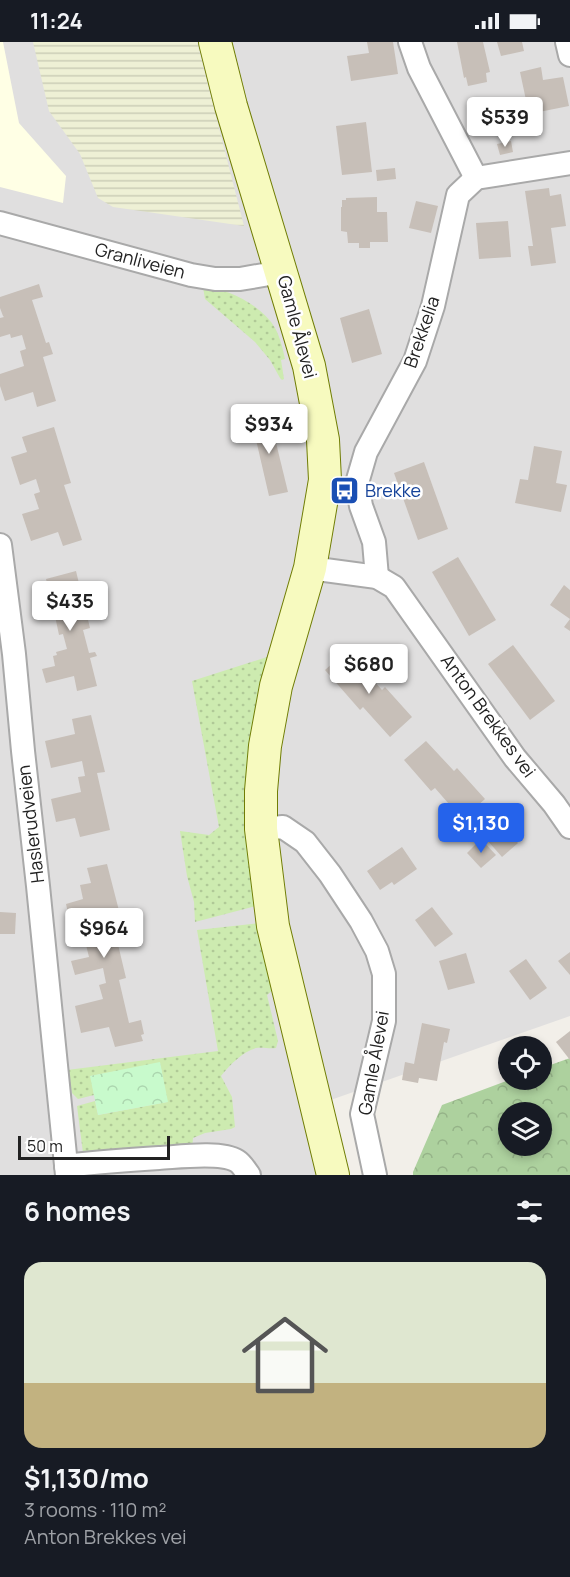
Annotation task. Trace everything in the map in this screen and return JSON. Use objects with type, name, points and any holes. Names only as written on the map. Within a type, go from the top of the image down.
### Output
[{"type":"main road","name":"Gamle Ålevei","points":[[214,42],[309,366],[323,440],[325,480],[310,568],[276,686],[265,746],[261,791],[261,829],[273,926],[333,1175]]},
{"type":"street","points":[[410,42],[419,68],[476,178],[570,163]]},
{"type":"street","points":[[567,42],[570,55]]},
{"type":"street","name":"Brekkelia","points":[[377,577],[374,542],[361,506],[357,483],[366,452],[415,361],[433,306],[458,195],[476,178]]},
{"type":"street","name":"Granliveien","points":[[0,223],[191,275],[214,279],[240,279],[281,272]]},
{"type":"street","name":"Haslerudveien","points":[[0,545],[14,654],[67,1170]]},
{"type":"street","points":[[310,568],[377,577]]},
{"type":"street","name":"Anton Brekkes vei","points":[[377,577],[394,587],[515,758],[562,797],[570,827]]},
{"type":"street","name":"Gamle Ålevei","points":[[261,829],[283,827],[305,842],[330,874],[361,921],[377,951],[384,974],[384,1021],[362,1114],[375,1175]]},
{"type":"street","points":[[67,1170],[95,1162],[221,1156],[236,1160],[249,1175]]},
{"type":"shaded area","points":[[0,42],[570,42],[570,1016],[513,1036],[498,1036],[498,1041],[305,1109],[320,1175],[0,1175]]},
{"type":"shaded area","points":[[0,42],[3,42],[19,123],[66,176],[63,203],[0,187]]},
{"type":"shaded area","points":[[33,42],[197,42],[244,226],[113,207],[98,198],[80,154],[49,111]]},
{"type":"green space","points":[[203,287],[233,294],[270,320],[280,339],[285,359],[281,360],[284,379],[280,378],[270,360],[255,342],[205,299]]},
{"type":"green space","points":[[270,656],[256,906],[195,922],[194,902],[187,876],[180,831],[209,835],[219,827],[192,681]]},
{"type":"green space","points":[[260,923],[273,990],[267,995],[278,1041],[276,1048],[256,1048],[241,1056],[221,1076],[232,1097],[235,1127],[193,1138],[192,1150],[102,1157],[83,1153],[77,1106],[95,1101],[98,1115],[167,1102],[160,1063],[91,1076],[94,1095],[78,1099],[72,1093],[67,1070],[218,1051],[197,930]]},
{"type":"green space","points":[[570,1058],[570,1175],[413,1175],[442,1105],[498,1084],[498,1090],[552,1090],[552,1064]]},
{"type":"green space","points":[[160,1062],[168,1102],[98,1115],[90,1076]]},
{"type":"building","points":[[367,42],[393,42],[398,74],[351,81],[347,56],[369,53]]},
{"type":"building","points":[[457,42],[483,42],[490,72],[486,73],[487,82],[468,86],[466,77],[464,78]]},
{"type":"building","points":[[497,42],[522,42],[524,51],[501,56]]},
{"type":"building","points":[[541,67],[543,80],[563,77],[569,106],[529,114],[520,72]]},
{"type":"building","points":[[366,122],[372,172],[342,175],[336,126]]},
{"type":"building","points":[[511,141],[513,152],[500,155],[497,144]]},
{"type":"building","points":[[395,168],[396,179],[377,181],[376,170]]},
{"type":"building","points":[[549,188],[550,196],[561,194],[566,226],[551,228],[556,263],[531,266],[528,246],[533,246],[525,191]]},
{"type":"building","points":[[377,197],[377,212],[387,212],[388,242],[370,242],[370,248],[359,248],[359,243],[348,243],[347,232],[341,231],[342,200]]},
{"type":"building","points":[[416,201],[438,206],[431,233],[409,228]]},
{"type":"building","points":[[508,221],[511,257],[479,259],[476,223]]},
{"type":"building","points":[[39,284],[43,297],[32,300],[46,343],[49,342],[53,354],[43,357],[56,401],[37,407],[33,392],[5,401],[0,386],[0,374],[24,366],[20,351],[26,349],[22,335],[11,338],[10,334],[0,337],[0,318],[4,317],[0,308],[0,297]]},
{"type":"building","points":[[369,309],[382,354],[352,363],[340,318]]},
{"type":"building","points":[[269,414],[288,492],[269,496],[251,418]]},
{"type":"building","points":[[54,427],[71,483],[64,485],[82,540],[63,546],[58,532],[31,541],[22,514],[39,509],[34,494],[40,492],[36,479],[20,485],[11,457],[27,452],[22,437]]},
{"type":"building","points":[[534,446],[562,451],[556,483],[567,485],[561,512],[515,503],[520,479],[528,480]]},
{"type":"building","points":[[424,462],[448,529],[418,540],[394,473]]},
{"type":"building","points":[[458,557],[496,620],[469,636],[432,572]]},
{"type":"building","points":[[76,571],[82,596],[92,594],[94,601],[84,603],[90,628],[83,630],[89,653],[95,652],[97,656],[90,658],[97,686],[77,691],[74,676],[46,683],[42,669],[55,666],[53,656],[57,655],[56,652],[67,649],[63,634],[59,635],[55,616],[49,618],[45,600],[51,599],[46,579]]},
{"type":"building","points":[[564,585],[570,590],[570,619],[550,605]]},
{"type":"building","points":[[570,619],[570,631],[564,627]]},
{"type":"building","points":[[513,645],[555,701],[530,720],[488,664]]},
{"type":"building","points":[[343,654],[350,662],[354,659],[382,690],[385,687],[412,717],[390,737],[363,707],[360,710],[325,670]]},
{"type":"building","points":[[91,715],[105,772],[97,773],[110,830],[80,837],[75,818],[56,822],[51,799],[81,792],[78,777],[85,776],[82,761],[51,768],[45,741],[75,734],[72,719]]},
{"type":"building","points":[[426,741],[454,771],[457,768],[485,799],[462,819],[435,788],[431,791],[404,760]]},
{"type":"building","points":[[503,826],[518,843],[502,857],[487,840]]},
{"type":"building","points":[[481,839],[496,855],[481,868],[467,853]]},
{"type":"building","points":[[402,847],[417,869],[394,885],[392,882],[380,890],[367,871]]},
{"type":"building","points":[[107,864],[125,934],[116,936],[126,978],[119,980],[129,1023],[141,1020],[144,1034],[141,1035],[143,1041],[115,1047],[109,1027],[81,1033],[75,1006],[103,999],[99,985],[106,983],[103,968],[75,975],[71,961],[89,957],[82,929],[88,927],[85,913],[69,917],[66,904],[83,899],[80,885],[91,883],[87,868]]},
{"type":"building","points":[[432,907],[453,934],[435,947],[415,920]]},
{"type":"building","points":[[0,912],[16,913],[15,934],[0,934]]},
{"type":"building","points":[[570,952],[570,975],[558,961]]},
{"type":"building","points":[[466,953],[475,983],[448,990],[439,961]]},
{"type":"building","points":[[526,959],[547,988],[530,1000],[509,971]]},
{"type":"building","points":[[422,1023],[450,1029],[447,1043],[444,1042],[437,1081],[419,1078],[418,1083],[402,1080],[405,1062],[414,1064]]},
{"type":"building","points":[[570,1031],[570,1060],[556,1042]]},
{"type":"place","name":"Brekke","points":[[344,491]]}]
